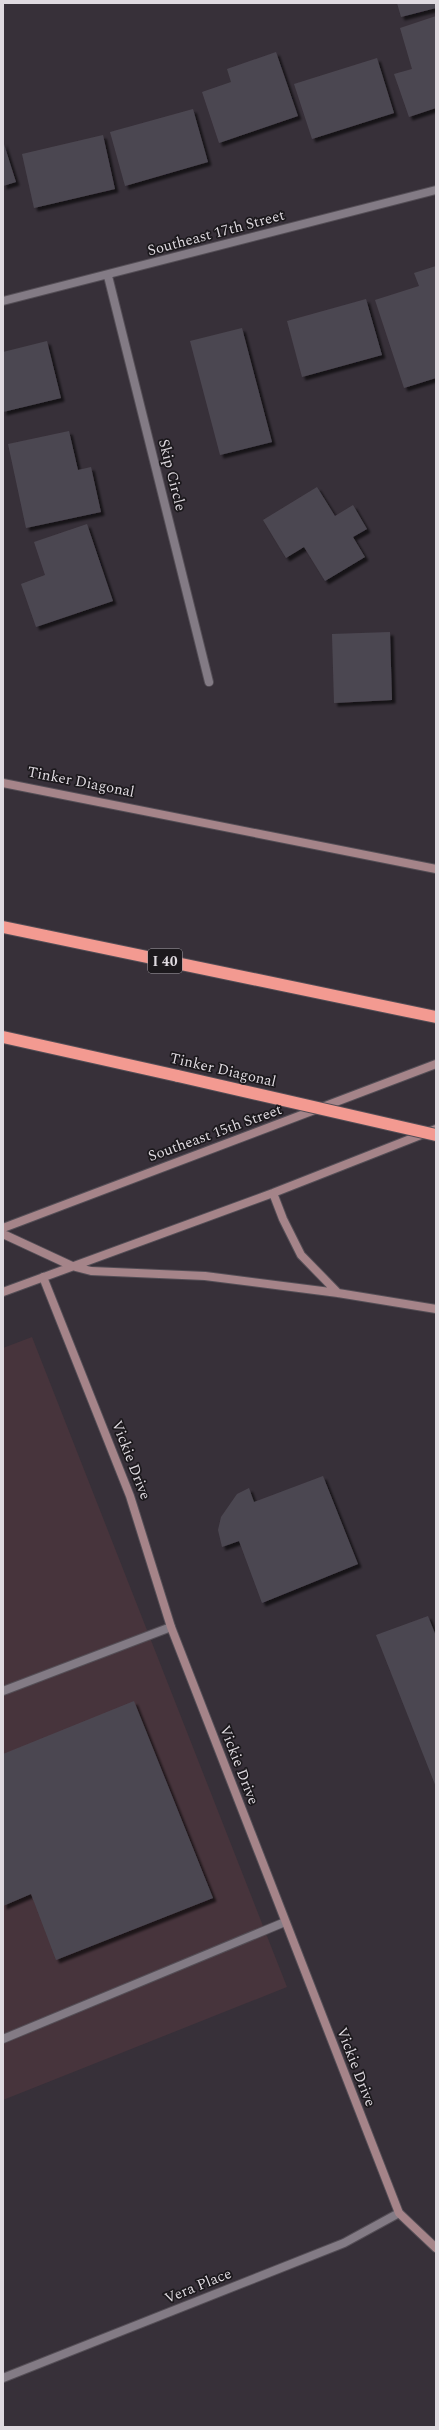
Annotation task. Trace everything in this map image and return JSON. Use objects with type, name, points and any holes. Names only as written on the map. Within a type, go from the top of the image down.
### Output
[{"type":"highway","name":"I 40","points":[[3,928],[436,1018]]},
{"type":"highway","name":"Tinker Diagonal","points":[[3,1037],[436,1135]]},
{"type":"street","name":"Southeast 17th Street","points":[[3,301],[108,276],[436,190]]},
{"type":"street","name":"Skip Circle","points":[[108,276],[209,682]]},
{"type":"street","name":"Tinker Diagonal","points":[[3,783],[436,869]]},
{"type":"street","name":"Southeast 15th Street","points":[[3,1228],[436,1064]]},
{"type":"street","points":[[3,1292],[272,1194],[436,1129]]},
{"type":"street","points":[[272,1194],[282,1220],[301,1255],[338,1293]]},
{"type":"street","points":[[3,1234],[72,1266],[91,1271],[205,1276],[338,1293],[436,1309]]},
{"type":"street","name":"Vickie Drive","points":[[43,1277],[130,1496],[171,1627],[399,2213],[436,2248]]},
{"type":"street","points":[[3,1691],[171,1627]]},
{"type":"street","points":[[3,2039],[285,1922]]},
{"type":"street","name":"Vera Place","points":[[3,2378],[344,2243],[399,2213]]},
{"type":"shaded area","points":[[32,1337],[287,1987],[3,2100],[3,1348]]},
{"type":"building","points":[[397,3],[436,3],[436,8],[401,17]]},
{"type":"building","points":[[436,16],[436,108],[409,117],[394,74],[412,69],[400,28]]},
{"type":"building","points":[[276,52],[298,116],[219,143],[202,92],[231,82],[227,69]]},
{"type":"building","points":[[377,58],[394,113],[312,139],[294,84]]},
{"type":"building","points":[[193,109],[208,162],[125,186],[110,132]]},
{"type":"building","points":[[103,135],[115,189],[34,208],[22,154]]},
{"type":"building","points":[[3,141],[16,182],[3,186]]},
{"type":"building","points":[[436,266],[436,378],[404,388],[375,300],[419,286],[414,273]]},
{"type":"building","points":[[366,299],[382,355],[302,377],[287,321]]},
{"type":"building","points":[[242,328],[272,442],[220,455],[190,341]]},
{"type":"building","points":[[47,341],[61,398],[3,412],[3,352]]},
{"type":"building","points":[[69,431],[78,470],[91,467],[101,512],[26,528],[8,444]]},
{"type":"building","points":[[317,487],[335,516],[353,505],[367,529],[353,537],[365,557],[325,581],[304,547],[286,558],[263,520]]},
{"type":"building","points":[[87,524],[113,601],[36,627],[21,584],[45,575],[34,542]]},
{"type":"building","points":[[390,632],[392,700],[334,703],[332,634]]},
{"type":"building","points":[[323,1476],[358,1564],[262,1603],[239,1541],[222,1547],[218,1530],[221,1517],[237,1494],[249,1488],[254,1502]]},
{"type":"building","points":[[428,1616],[436,1636],[436,1787],[376,1635]]},
{"type":"building","points":[[134,1701],[213,1898],[56,1960],[31,1894],[3,1906],[3,1754]]}]
